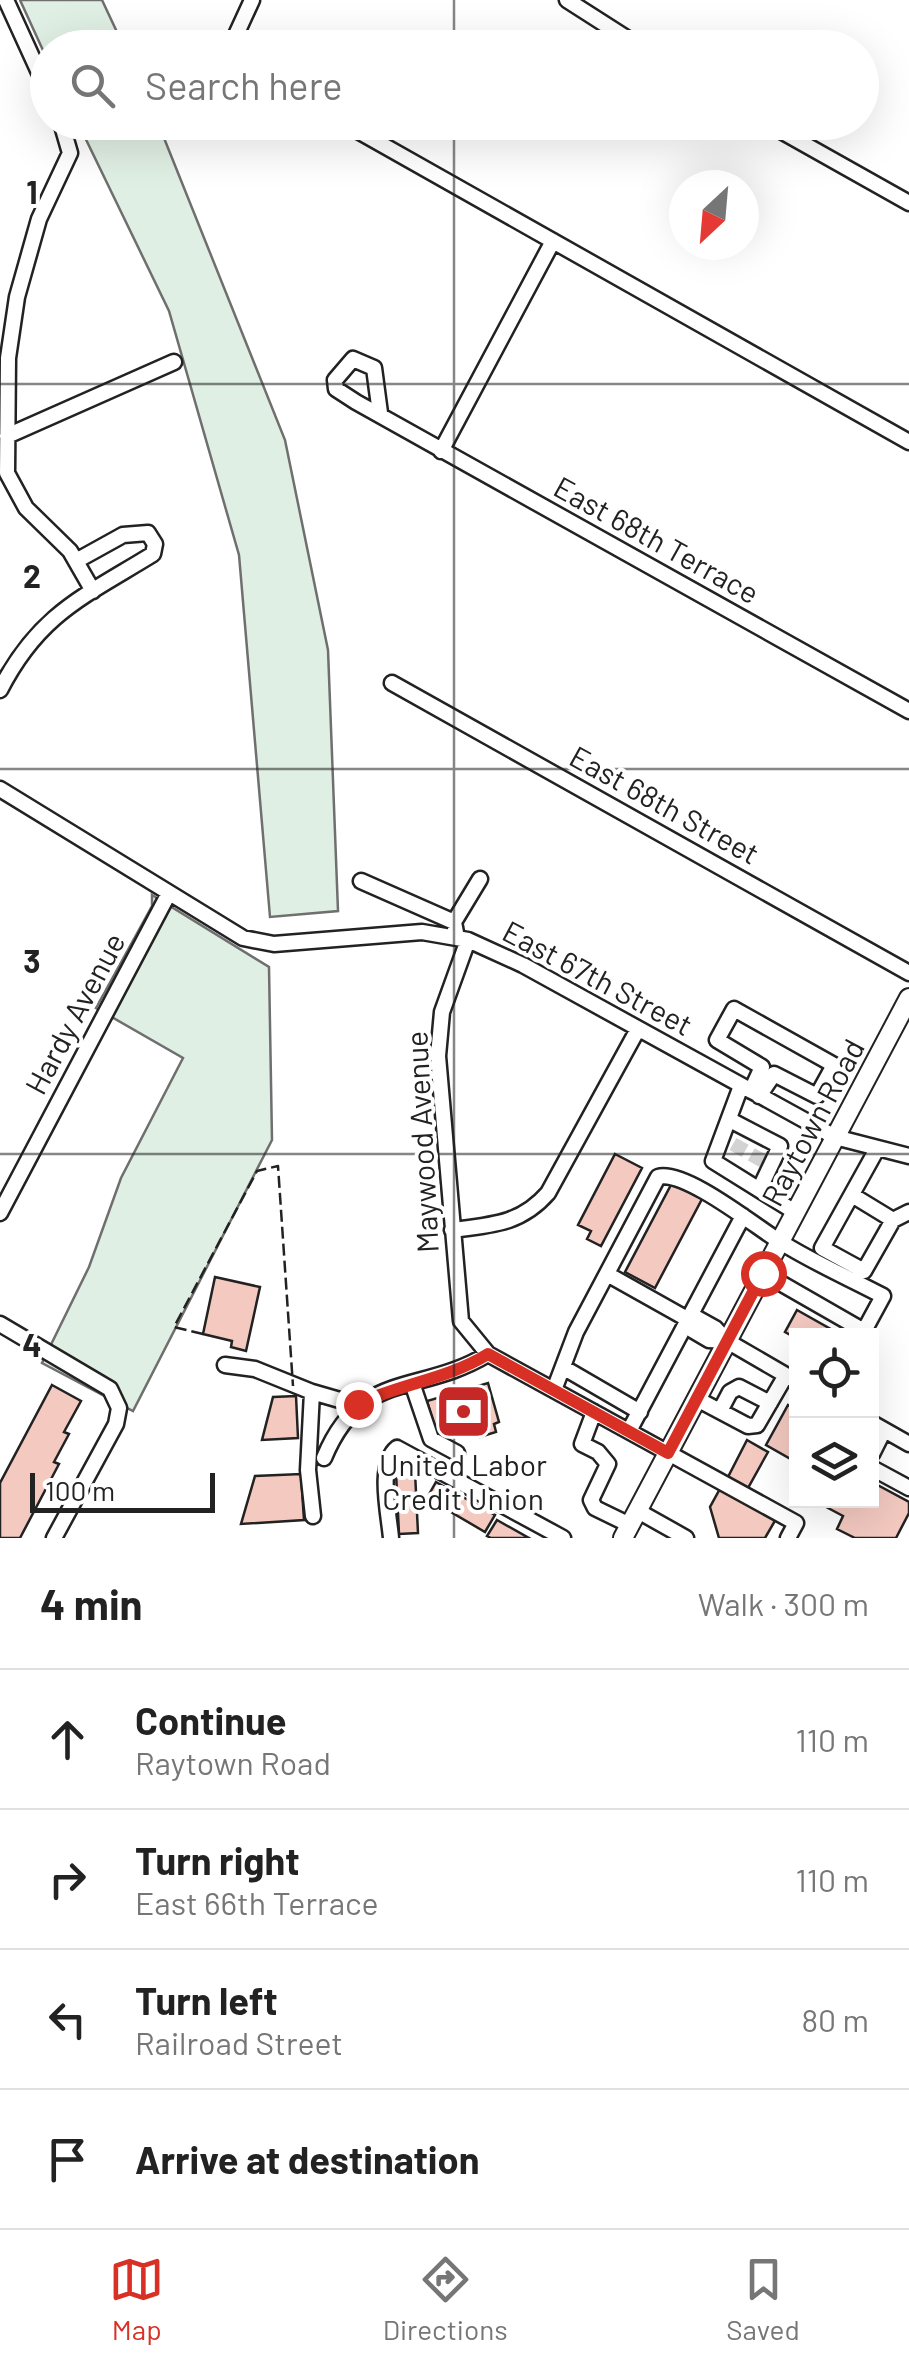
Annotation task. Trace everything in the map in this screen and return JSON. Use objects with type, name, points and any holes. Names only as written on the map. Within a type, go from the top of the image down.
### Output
[{"type":"main road","name":"Raytown Road","points":[[630,1525],[909,998]]},
{"type":"street","points":[[6,0],[30,53]]},
{"type":"street","points":[[238,30],[252,0]]},
{"type":"street","points":[[567,0],[614,30]]},
{"type":"street","points":[[67,140],[70,153],[39,220],[17,296],[8,358],[7,472],[15,491],[76,561],[93,591]]},
{"type":"street","points":[[374,140],[909,442]]},
{"type":"street","points":[[797,140],[909,203]]},
{"type":"street","points":[[441,451],[553,240]]},
{"type":"street","points":[[7,436],[174,362]]},
{"type":"street","name":"East 68th Terrace","points":[[380,413],[441,451],[909,710]]},
{"type":"street","points":[[0,690],[26,644],[55,613],[153,554],[153,540],[142,532],[123,535],[76,561]]},
{"type":"street","name":"East 68th Street","points":[[392,684],[909,974]]},
{"type":"street","name":"East 67th Street","points":[[0,789],[244,938],[274,944],[422,932],[462,939],[524,964],[835,1137],[909,1156]]},
{"type":"street","points":[[454,922],[480,880]]},
{"type":"street","points":[[361,881],[454,922],[462,939]]},
{"type":"street","name":"Hardy Avenue","points":[[0,1213],[169,893]]},
{"type":"street","name":"Maywood Avenue","points":[[462,939],[442,1012],[438,1056],[461,1321],[474,1342],[488,1354]]},
{"type":"street","points":[[750,1091],[774,1074],[817,1096],[834,1065],[734,1009],[717,1040],[762,1067],[730,1120],[728,1142],[713,1161],[796,1212]]},
{"type":"street","points":[[452,1230],[513,1222],[534,1209],[548,1193],[638,1029]]},
{"type":"street","points":[[730,1120],[780,1146],[767,1163],[760,1188]]},
{"type":"street","points":[[877,1148],[822,1248],[864,1272],[893,1220],[909,1212]]},
{"type":"street","points":[[554,1390],[566,1368],[567,1352],[658,1176],[674,1176],[780,1242],[883,1296],[864,1331],[763,1273]]},
{"type":"street","points":[[852,1195],[893,1220]]},
{"type":"street","points":[[629,1432],[742,1216]]},
{"type":"street","points":[[607,1274],[689,1320],[692,1330],[709,1340],[727,1341],[789,1377]]},
{"type":"street","points":[[0,1324],[110,1389],[118,1401],[116,1424],[54,1538]]},
{"type":"street","points":[[324,1458],[337,1428],[356,1405],[412,1382],[468,1366],[488,1354],[796,1523],[788,1538]]},
{"type":"street","points":[[226,1365],[254,1369],[356,1405]]},
{"type":"street","points":[[566,1368],[640,1412]]},
{"type":"street","points":[[697,1399],[748,1426],[757,1425],[789,1380]]},
{"type":"street","points":[[412,1382],[431,1440],[456,1453]]},
{"type":"street","points":[[720,1412],[730,1392],[739,1387],[770,1404]]},
{"type":"street","points":[[312,1392],[308,1456],[313,1516]]},
{"type":"street","points":[[594,1412],[582,1444],[598,1452],[608,1464],[591,1500],[595,1508],[630,1525],[686,1538]]},
{"type":"street","points":[[879,1427],[909,1444]]},
{"type":"street","points":[[391,1538],[387,1468],[390,1454],[397,1448],[562,1538]]},
{"type":"street","points":[[879,1472],[909,1488]]},
{"type":"green space","points":[[20,0],[102,0],[116,30],[34,30]]},
{"type":"green space","points":[[86,140],[165,140],[285,440],[328,650],[338,911],[270,917],[239,555],[169,311]]},
{"type":"green space","points":[[152,895],[269,967],[272,1140],[133,1411],[42,1363],[89,1267],[121,1178],[183,1058],[96,1008],[152,906]]},
{"type":"building","points":[[615,1154],[642,1168],[601,1246],[587,1239],[591,1231],[578,1225]]},
{"type":"building","points":[[672,1183],[702,1199],[655,1288],[625,1272]]},
{"type":"building","points":[[215,1277],[260,1287],[246,1351],[231,1347],[232,1341],[203,1334]]},
{"type":"building","points":[[797,1310],[829,1328],[789,1328],[789,1334],[785,1332]]},
{"type":"building","name":"United Labor Credit Union","points":[[488,1383],[499,1422],[494,1424],[496,1432],[480,1437],[478,1431],[471,1433],[469,1425],[437,1434],[427,1401]]},
{"type":"building","points":[[52,1385],[81,1401],[64,1432],[69,1434],[54,1462],[59,1464],[20,1538],[0,1538],[0,1483]]},
{"type":"building","points":[[296,1396],[298,1438],[262,1440],[273,1397]]},
{"type":"building","points":[[788,1405],[789,1458],[766,1445]]},
{"type":"building","points":[[747,1440],[768,1452],[748,1488],[728,1477]]},
{"type":"building","points":[[415,1472],[418,1533],[399,1534],[396,1473]]},
{"type":"building","points":[[301,1474],[304,1520],[241,1524],[255,1476]]},
{"type":"building","points":[[436,1482],[495,1515],[485,1532],[427,1498]]},
{"type":"building","points":[[879,1486],[909,1502],[909,1513],[896,1538],[855,1538],[837,1529],[843,1516],[828,1508],[879,1508]]},
{"type":"building","points":[[721,1487],[776,1519],[765,1538],[719,1538],[710,1507]]},
{"type":"building","points":[[497,1520],[529,1538],[487,1536]]},
{"type":"tunnel","points":[[733,1144],[763,1161]]},
{"type":"fence","points":[[203,1334],[174,1327],[257,1171],[278,1166],[293,1386]]},
{"type":"place","name":"United Labor Credit Union","points":[[463,1412]]},
{"type":"route","points":[[358,1404],[387,1390],[468,1366],[488,1354],[668,1453],[763,1273]]}]
